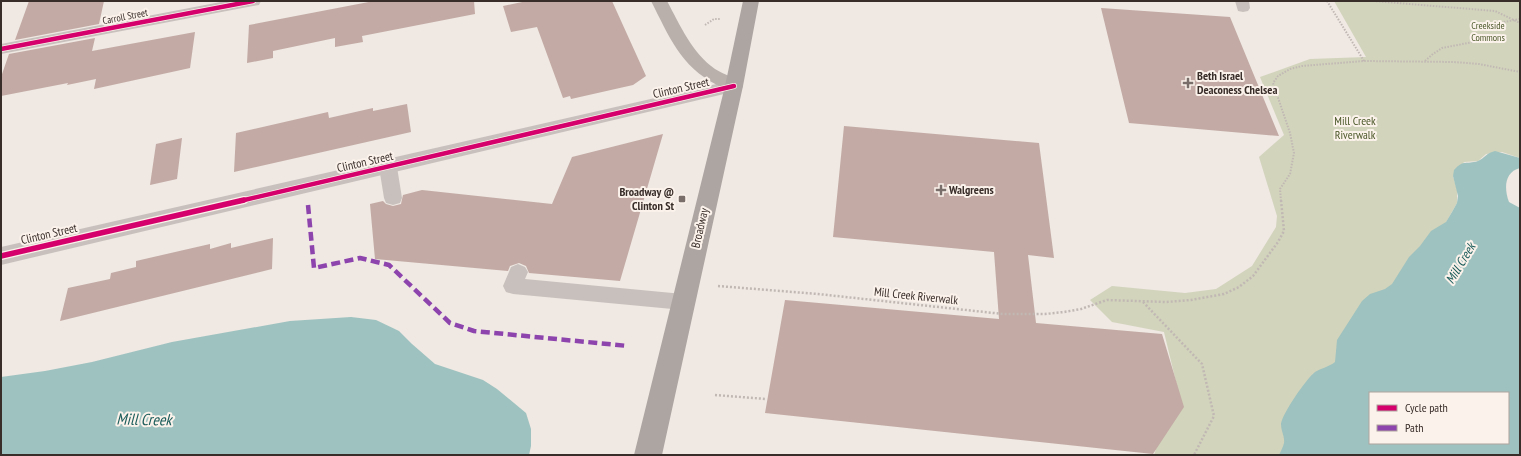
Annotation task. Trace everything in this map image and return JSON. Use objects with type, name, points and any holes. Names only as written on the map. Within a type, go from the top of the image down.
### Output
[{"type":"main road","points":[[659,1],[684,48],[708,73],[734,86]]},
{"type":"main road","name":"Broadway","points":[[648,455],[734,86],[751,1]]},
{"type":"street","name":"Carroll Street","points":[[1,49],[253,1]]},
{"type":"street","name":"Clinton Street","points":[[1,256],[395,166],[734,86]]},
{"type":"lane","points":[[393,198],[395,166]]},
{"type":"lane","points":[[518,272],[513,286],[685,293]]},
{"type":"path","points":[[1327,1],[1364,62]]},
{"type":"path","points":[[1373,1],[1495,11],[1520,23]]},
{"type":"path","points":[[705,25],[714,19]]},
{"type":"path","points":[[1424,62],[1431,54],[1448,46],[1473,44],[1476,40],[1476,30],[1482,26],[1498,24],[1513,19],[1520,19]]},
{"type":"path","points":[[1142,302],[1202,364],[1214,416],[1194,455]]},
{"type":"path","points":[[715,395],[766,399]]},
{"type":"green space","points":[[1334,1],[1520,1],[1520,158],[1502,152],[1486,154],[1478,161],[1464,162],[1453,176],[1457,190],[1457,203],[1314,455],[1154,455],[1177,386],[1164,332],[1112,322],[1090,300],[1112,286],[1185,293],[1216,289],[1252,266],[1276,227],[1277,216],[1259,157],[1284,135],[1260,77],[1310,59],[1366,57]]},
{"type":"water","name":"Mill Creek","points":[[1495,151],[1520,158],[1520,168],[1511,173],[1508,177],[1506,192],[1509,202],[1520,208],[1520,455],[1279,455],[1284,443],[1281,424],[1282,419],[1295,397],[1315,372],[1335,362],[1337,340],[1362,301],[1370,294],[1385,289],[1392,284],[1409,257],[1420,246],[1431,231],[1446,222],[1457,203],[1458,196],[1453,176],[1454,170],[1465,163],[1478,161]]},
{"type":"water","name":"Mill Creek","points":[[351,317],[376,320],[399,331],[435,364],[483,380],[497,389],[526,413],[531,429],[531,446],[529,455],[1,455],[1,377],[45,371],[92,362],[172,342],[290,321]]},
{"type":"building","points":[[29,1],[104,1],[99,24],[15,40]]},
{"type":"building","points":[[374,1],[474,1],[475,14],[362,36],[363,42],[335,47],[335,38],[273,51],[273,58],[247,63],[249,25]]},
{"type":"building","points":[[527,1],[612,1],[646,76],[633,85],[571,99],[570,96],[563,98],[537,27],[511,32],[503,6]]},
{"type":"building","name":"Beth Israel Deaconess Chelsea","points":[[1101,8],[1230,17],[1279,136],[1129,123]]},
{"type":"building","points":[[195,32],[190,68],[94,89],[96,79],[1,96],[1,77],[9,54],[95,38],[92,51]]},
{"type":"building","points":[[407,104],[411,132],[234,172],[236,133],[328,112],[329,118],[373,108],[373,111]]},
{"type":"building","points":[[844,126],[1039,143],[1054,258],[1028,255],[1036,323],[1162,334],[1184,407],[1153,454],[765,413],[785,300],[999,319],[994,252],[833,237]]},
{"type":"building","points":[[663,134],[620,281],[529,273],[526,266],[519,263],[510,266],[508,271],[375,259],[370,204],[383,201],[386,204],[393,206],[401,204],[403,195],[422,190],[552,204],[572,157]]},
{"type":"building","points":[[182,138],[177,179],[150,185],[156,144]]},
{"type":"building","points":[[273,238],[272,269],[60,321],[68,288],[110,279],[111,273],[136,267],[136,261],[210,244],[210,249],[231,243],[231,248]]},
{"type":"marked path","points":[[308,205],[314,268],[360,258],[389,265],[450,323],[474,331],[628,346]]},
{"type":"cycle path","points":[[1,49],[253,1]]},
{"type":"cycle path","points":[[1,256],[734,86]]},
{"type":"place","name":"Beth Israel Deaconess Chelsea","points":[[1188,83]]},
{"type":"place","name":"Walgreens","points":[[941,190]]},
{"type":"place","name":"Broadway @ Clinton St","points":[[682,199]]},
{"type":"park label","name":"Creekside Commons","points":[[1488,30]]},
{"type":"park label","name":"Mill Creek Riverwalk","points":[[1355,128]]}]
